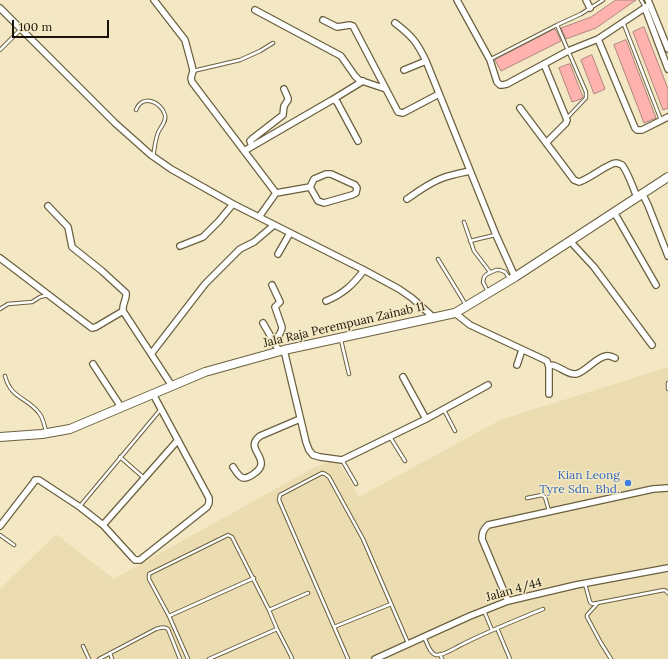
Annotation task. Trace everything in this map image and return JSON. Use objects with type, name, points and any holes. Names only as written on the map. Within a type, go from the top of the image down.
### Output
[{"type":"main road","name":"Jala Raja Perempuan Zainab 11","points":[[0,437],[47,433],[70,429],[205,372],[340,337],[455,312],[512,278],[668,177]]},
{"type":"street","points":[[154,0],[185,40],[191,60],[192,82],[276,193]]},
{"type":"street","points":[[457,0],[490,60],[497,82],[502,85],[507,84],[568,51],[598,38],[647,4]]},
{"type":"street","points":[[586,0],[590,8]]},
{"type":"street","points":[[647,4],[668,49]]},
{"type":"street","points":[[647,4],[668,69]]},
{"type":"street","points":[[0,8],[115,123],[153,157],[171,169],[233,204],[364,270],[398,289],[412,298],[433,317]]},
{"type":"street","points":[[255,10],[341,56],[355,76],[363,81],[386,89]]},
{"type":"street","points":[[323,20],[337,27],[353,26],[397,110],[401,113],[439,94]]},
{"type":"street","points":[[395,23],[414,39],[426,61],[496,234],[512,278]]},
{"type":"street","points":[[598,38],[634,126],[637,130],[646,128],[668,117]]},
{"type":"street","points":[[404,70],[426,61]]},
{"type":"street","points":[[544,64],[567,118],[566,123],[546,143]]},
{"type":"street","points":[[244,151],[363,81]]},
{"type":"street","points":[[284,89],[288,98],[284,106],[283,115],[288,125]]},
{"type":"street","points":[[332,100],[337,102],[358,141]]},
{"type":"street","points":[[520,108],[574,180],[580,182],[614,163],[621,164],[648,205],[668,256]]},
{"type":"street","points":[[252,146],[250,142],[252,138],[283,115]]},
{"type":"street","points":[[407,199],[439,179],[470,171]]},
{"type":"street","points":[[330,174],[353,184],[356,186],[357,191],[352,195],[322,203],[318,201],[310,187],[314,179],[330,174]]},
{"type":"street","points":[[259,217],[276,193],[310,187]]},
{"type":"street","points":[[180,246],[203,237],[233,204]]},
{"type":"street","points":[[48,206],[68,227],[72,247],[126,293],[122,306],[123,311],[172,386]]},
{"type":"street","points":[[614,212],[656,285]]},
{"type":"street","points":[[151,354],[205,284],[240,249],[254,242],[274,225]]},
{"type":"street","points":[[278,254],[290,233]]},
{"type":"street","points":[[570,241],[594,267],[652,345]]},
{"type":"street","points":[[0,258],[92,328],[123,311]]},
{"type":"street","points":[[326,301],[338,295],[353,284],[364,270]]},
{"type":"street","points":[[272,285],[280,302],[275,307],[282,328],[281,333],[274,342]]},
{"type":"street","points":[[455,312],[470,325],[545,360],[549,365],[549,394]]},
{"type":"street","points":[[263,323],[274,342],[282,351],[306,442],[311,453],[320,457],[342,460],[426,419],[488,385]]},
{"type":"street","points":[[517,365],[522,350]]},
{"type":"street","points":[[549,365],[573,374],[588,368],[606,356],[615,358]]},
{"type":"street","points":[[93,364],[121,407]]},
{"type":"street","points":[[403,377],[426,419]]},
{"type":"street","points":[[0,526],[37,480],[80,507],[103,525],[135,560],[140,560],[208,505],[210,500],[153,394]]},
{"type":"street","points":[[233,467],[243,478],[247,478],[257,471],[260,468],[261,462],[254,446],[256,440],[260,436],[300,419]]},
{"type":"street","points":[[103,525],[178,440]]},
{"type":"street","points":[[508,600],[482,539],[483,529],[488,525],[653,489],[668,488]]},
{"type":"street","name":"Jalan 4/44","points":[[377,658],[508,600],[668,568]]},
{"type":"lane","points":[[490,60],[581,14],[603,0]]},
{"type":"lane","points":[[641,0],[647,4]]},
{"type":"lane","points":[[623,22],[661,121]]},
{"type":"lane","points":[[557,25],[586,92],[586,98],[567,118]]},
{"type":"lane","points":[[0,50],[22,29]]},
{"type":"lane","points":[[192,71],[240,60],[273,43]]},
{"type":"lane","points":[[136,110],[141,102],[146,100],[154,102],[160,106],[164,113],[165,121],[157,134],[153,157]]},
{"type":"lane","points":[[464,222],[474,251],[490,272]]},
{"type":"lane","points":[[470,241],[496,234]]},
{"type":"lane","points":[[438,259],[466,305]]},
{"type":"lane","points":[[488,292],[483,282],[486,274],[500,270],[512,278]]},
{"type":"lane","points":[[0,309],[8,304],[32,302],[41,296],[48,295]]},
{"type":"lane","points":[[340,337],[349,374]]},
{"type":"lane","points":[[5,376],[6,382],[13,392],[41,414],[47,433]]},
{"type":"lane","points":[[668,383],[668,389]]},
{"type":"lane","points":[[80,507],[161,409]]},
{"type":"lane","points":[[443,409],[455,431]]},
{"type":"lane","points":[[390,436],[405,461]]},
{"type":"lane","points":[[120,457],[144,478]]},
{"type":"lane","points":[[342,460],[356,484]]},
{"type":"lane","points":[[348,659],[278,500],[280,495],[322,473],[327,475],[333,484],[363,540],[408,644]]},
{"type":"lane","points":[[527,498],[542,495],[546,500],[549,511]]},
{"type":"lane","points":[[188,659],[169,616],[149,579],[149,574],[228,534],[232,537],[254,578],[292,659]]},
{"type":"lane","points":[[0,535],[14,545]]},
{"type":"lane","points":[[169,616],[254,578]]},
{"type":"lane","points":[[585,584],[591,603],[593,604],[664,590],[668,593]]},
{"type":"lane","points":[[269,610],[308,593]]},
{"type":"lane","points":[[598,603],[587,614],[587,617],[611,659]]},
{"type":"lane","points":[[334,626],[391,604]]},
{"type":"lane","points":[[424,636],[431,652],[436,655],[446,653],[492,630],[543,609]]},
{"type":"lane","points":[[484,610],[492,630]]},
{"type":"lane","points":[[99,659],[162,627],[168,629],[180,659]]},
{"type":"lane","points":[[497,628],[510,659]]},
{"type":"lane","points":[[209,659],[277,629]]},
{"type":"lane","points":[[83,646],[89,659]]},
{"type":"lane","points":[[110,653],[112,659]]},
{"type":"lane","points":[[440,654],[442,659]]},
{"type":"shaded area","points":[[668,367],[668,659],[0,659],[0,589],[56,534],[114,579],[313,468],[337,459],[359,497],[500,420]]},
{"type":"building","points":[[616,0],[636,0],[596,28],[566,39],[561,28],[591,17]]},
{"type":"building","points":[[644,27],[668,89],[668,108],[663,110],[633,32]]},
{"type":"building","points":[[555,29],[561,41],[501,71],[495,60]]},
{"type":"building","points":[[626,40],[656,118],[644,123],[614,45]]},
{"type":"building","points":[[592,55],[605,89],[594,94],[581,60]]},
{"type":"building","points":[[570,64],[583,97],[572,102],[559,68]]},
{"type":"place","name":"Kian Leong Tyre Sdn. Bhd.","points":[[628,483]]}]
